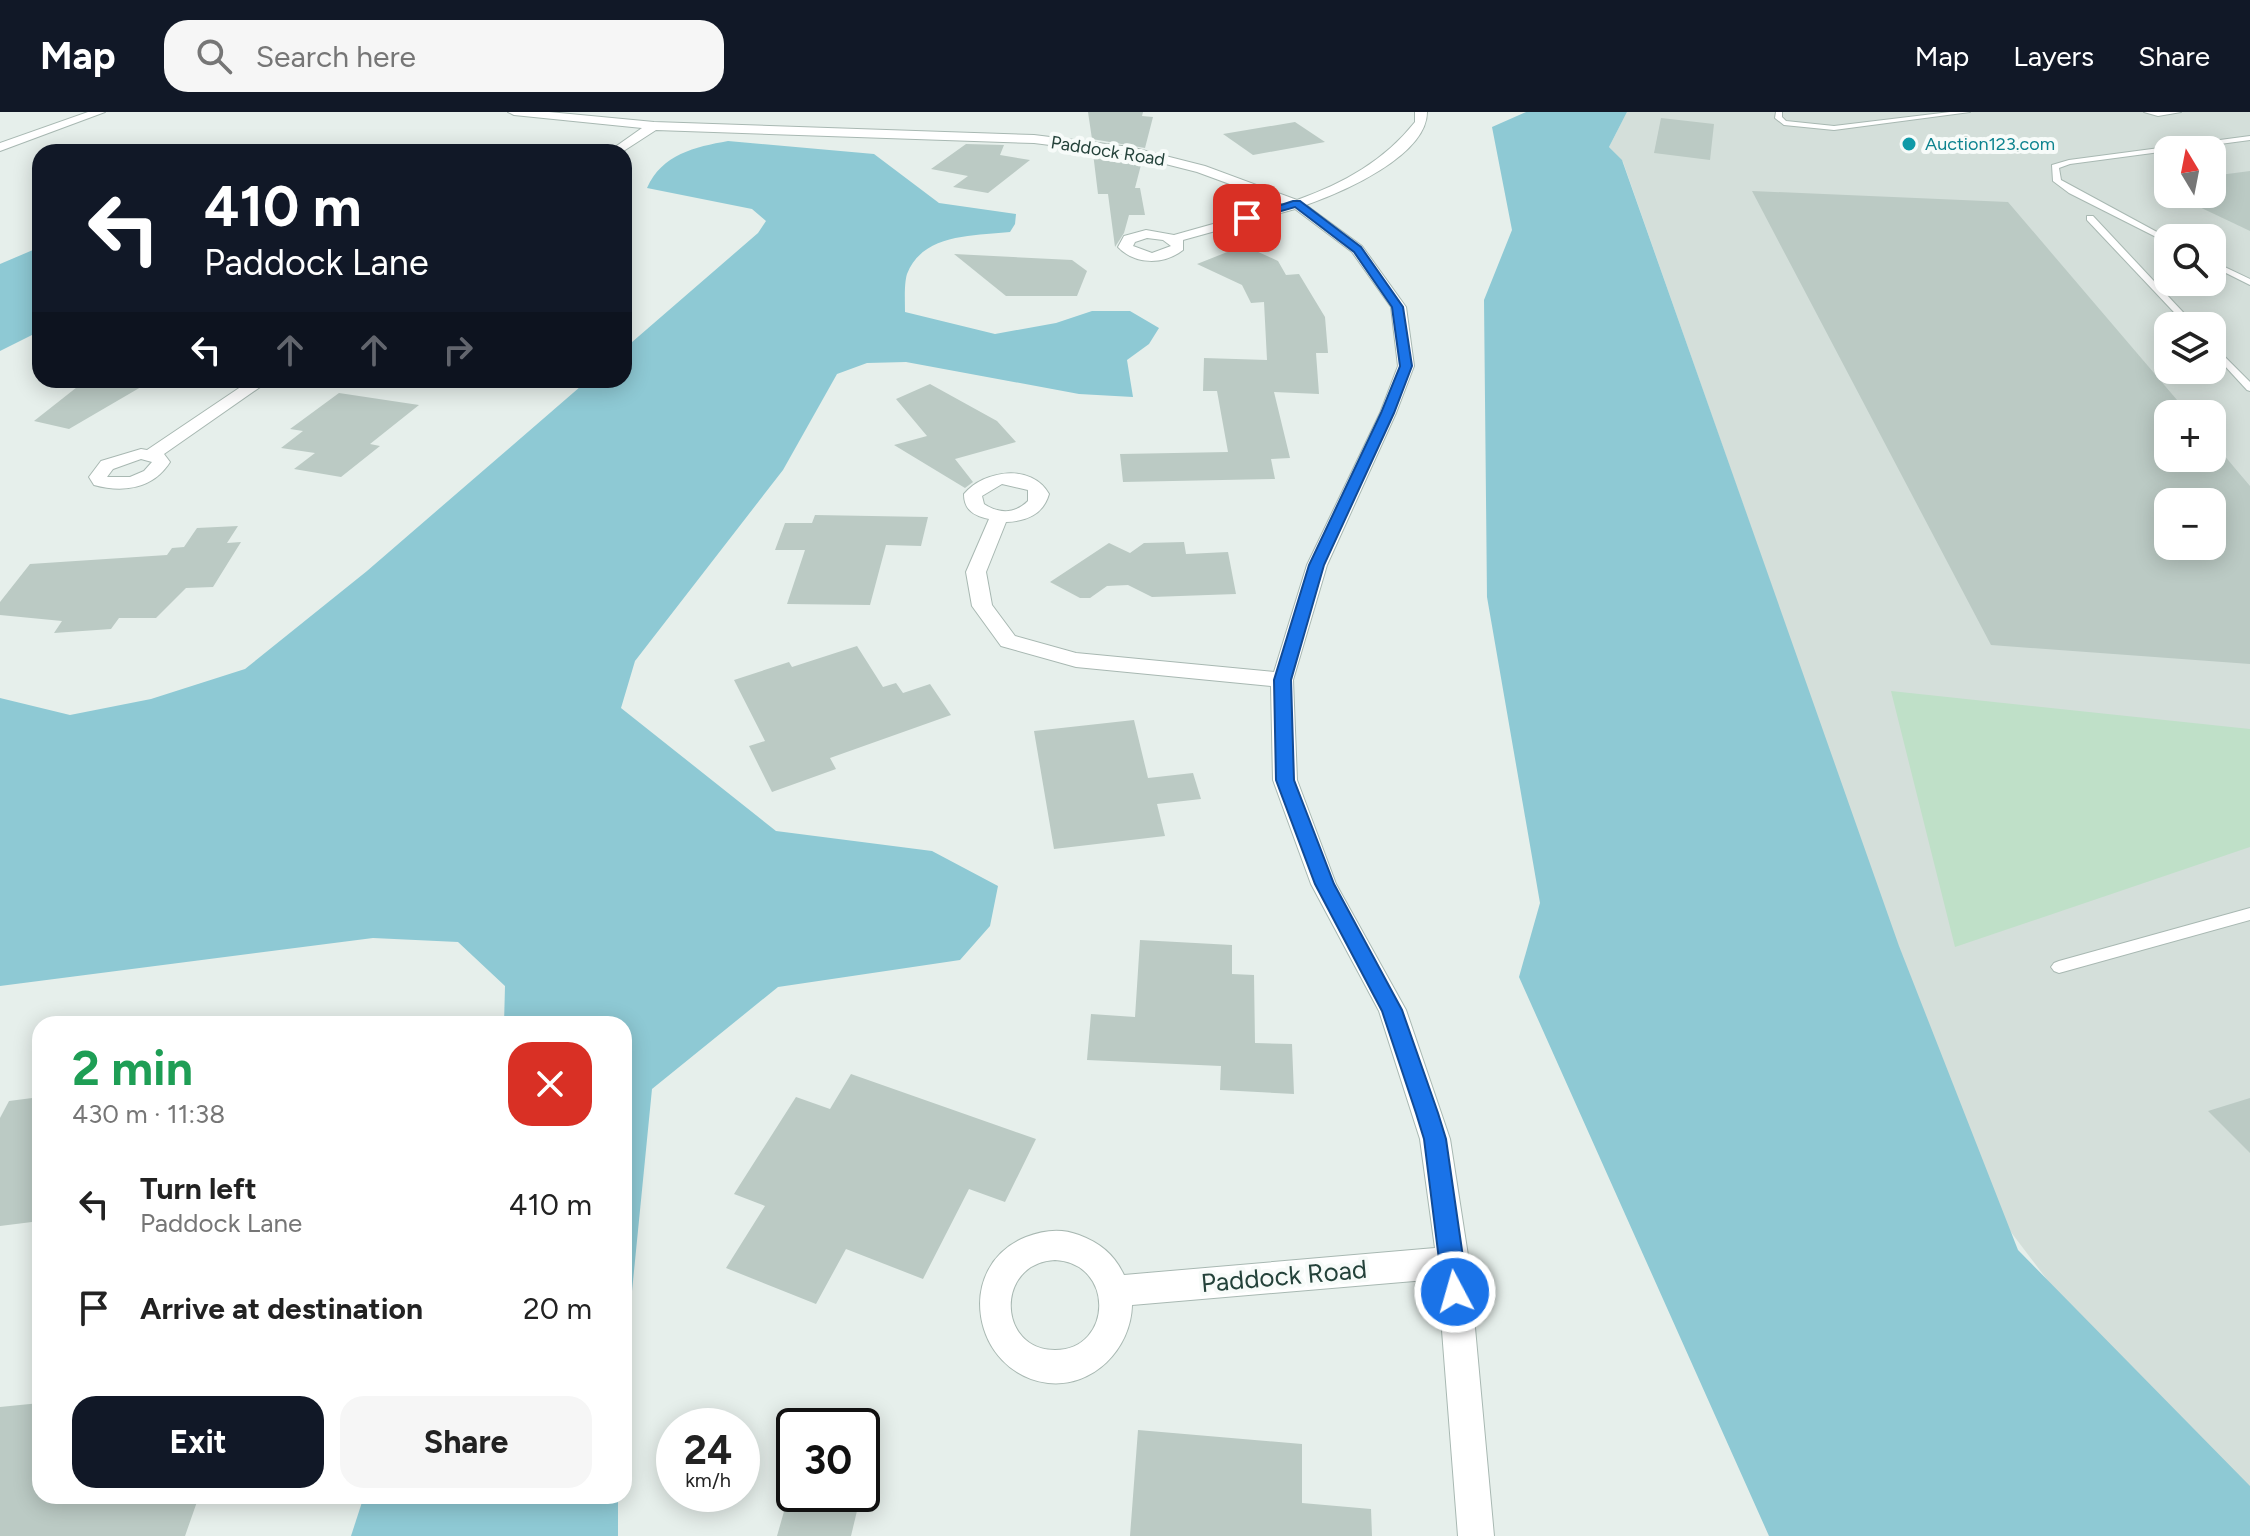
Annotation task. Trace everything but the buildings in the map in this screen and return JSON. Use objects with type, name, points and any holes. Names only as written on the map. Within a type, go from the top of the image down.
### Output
[{"type":"street","points":[[0,147],[99,112]]},
{"type":"street","name":"Paddock Road","points":[[514,112],[654,126],[1019,138],[1130,151],[1201,169],[1296,204],[1357,249],[1398,307],[1406,366],[1388,413],[1317,565],[1282,680],[1285,780],[1324,884],[1392,1010],[1435,1139],[1453,1262],[1476,1536]]},
{"type":"street","points":[[1173,239],[1296,204],[1341,186],[1390,159],[1421,122],[1421,112]]},
{"type":"street","points":[[626,144],[654,126]]},
{"type":"street","points":[[152,455],[250,388]]},
{"type":"street","points":[[999,517],[976,572],[982,606],[1008,641],[1076,660],[1282,680]]},
{"type":"street","name":"Paddock Road","points":[[1115,1291],[1453,1262]]},
{"type":"lane","points":[[1779,112],[1778,118],[1784,123],[1834,128],[1967,112]]},
{"type":"lane","points":[[2147,112],[2178,112]]},
{"type":"lane","points":[[2154,234],[2057,181],[2055,167],[2069,162],[2250,138]]},
{"type":"lane","points":[[2090,218],[2179,312]]},
{"type":"lane","points":[[2226,270],[2250,282]]},
{"type":"lane","points":[[2226,362],[2250,388]]},
{"type":"lane","points":[[2059,967],[2250,914]]},
{"type":"shaded area","points":[[1627,112],[2250,112],[2250,1513],[2139,1401],[1995,1211],[1884,907],[1623,162],[1609,147]]},
{"type":"green space","points":[[1891,691],[2250,729],[2250,847],[1955,947]]},
{"type":"water","points":[[1526,112],[1627,112],[1609,147],[1622,160],[1899,946],[2018,1250],[2250,1486],[2250,1536],[1769,1536],[1519,977],[1540,903],[1487,597],[1484,300],[1512,230],[1492,127]]},
{"type":"water","points":[[728,141],[874,154],[939,203],[1016,214],[1010,232],[951,239],[925,251],[907,274],[905,312],[995,334],[1056,323],[1092,311],[1130,311],[1159,328],[1149,344],[1127,360],[1133,397],[1079,394],[906,362],[867,363],[837,374],[783,470],[635,661],[621,708],[776,831],[932,851],[998,886],[990,926],[960,960],[778,987],[652,1089],[632,1291],[632,1016],[504,1016],[505,986],[458,942],[373,938],[0,986],[0,698],[70,715],[151,699],[245,669],[367,571],[579,388],[632,388],[632,342],[758,233],[766,221],[752,209],[647,188],[661,167],[681,154]]},
{"type":"water","points":[[32,250],[32,335],[0,351],[0,264]]},
{"type":"water","points":[[361,1504],[618,1504],[618,1536],[351,1536]]},
{"type":"place","name":"Auction123.com","points":[[1909,144]]},
{"type":"route","points":[[1247,218],[1296,204],[1357,249],[1398,307],[1406,366],[1388,413],[1317,565],[1282,680],[1285,780],[1324,884],[1392,1010],[1427,1113],[1435,1139],[1455,1292]]}]
